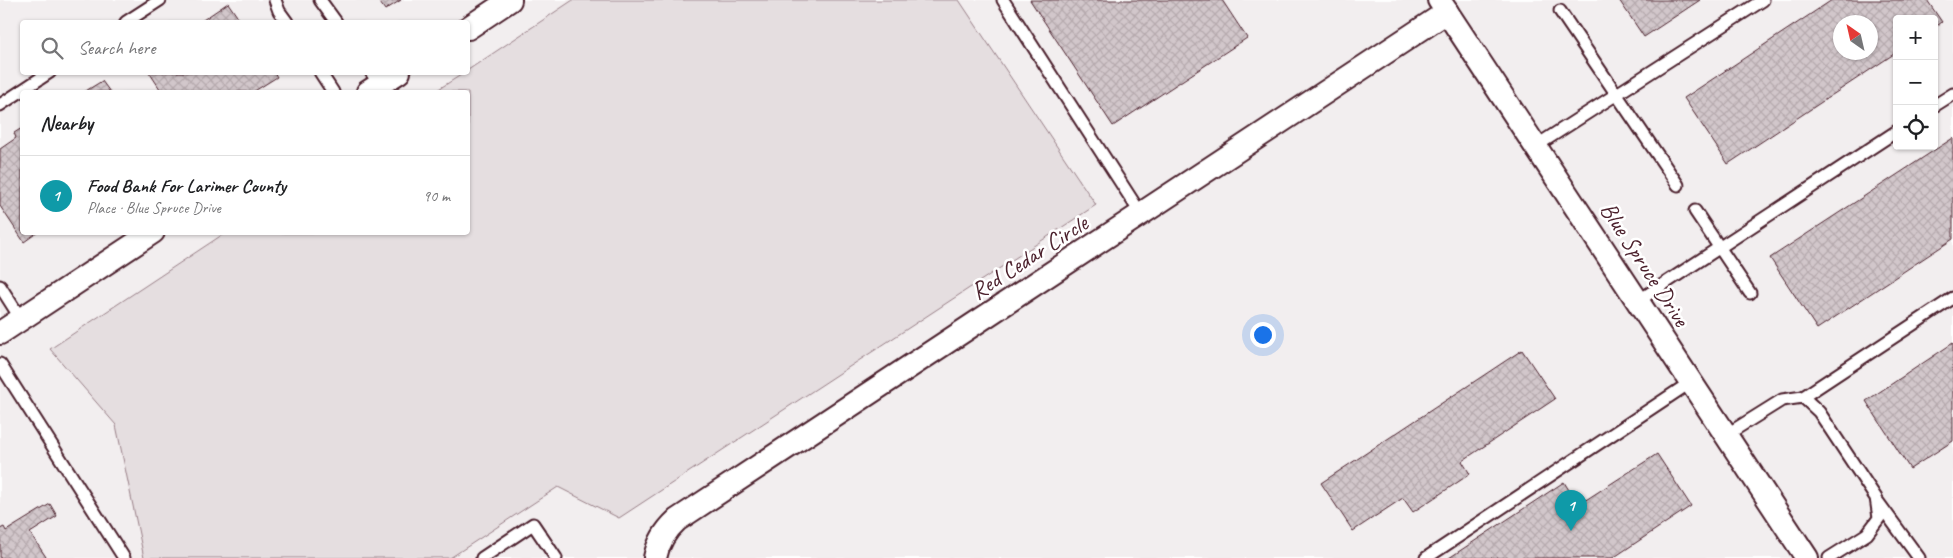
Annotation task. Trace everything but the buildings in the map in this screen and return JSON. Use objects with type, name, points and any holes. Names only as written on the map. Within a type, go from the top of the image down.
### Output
[{"type":"street","points":[[470,27],[510,0]]},
{"type":"street","name":"Red Cedar Circle","points":[[655,558],[662,538],[678,520],[1141,214],[1443,6]]},
{"type":"street","name":"Blue Spruce Drive","points":[[1443,6],[1807,558]]},
{"type":"street","points":[[373,83],[392,75]]},
{"type":"street","points":[[0,333],[148,235]]},
{"type":"lane","points":[[129,20],[160,0]]},
{"type":"lane","points":[[275,0],[279,11],[286,20]]},
{"type":"lane","points":[[320,0],[335,20]]},
{"type":"lane","points":[[1003,0],[1141,214]]},
{"type":"lane","points":[[1536,146],[1763,0]]},
{"type":"lane","points":[[1560,11],[1678,185]]},
{"type":"lane","points":[[23,90],[45,75]]},
{"type":"lane","points":[[322,75],[332,90]]},
{"type":"lane","points":[[0,105],[20,92]]},
{"type":"lane","points":[[1936,105],[1953,94]]},
{"type":"lane","points":[[1638,301],[1893,134]]},
{"type":"lane","points":[[1695,211],[1750,293]]},
{"type":"lane","points":[[0,286],[21,319]]},
{"type":"lane","points":[[1726,434],[1782,400],[1803,397],[1953,298]]},
{"type":"lane","points":[[0,364],[124,558]]},
{"type":"lane","points":[[1426,558],[1691,382]]},
{"type":"lane","points":[[1803,397],[1819,412],[1876,498],[1919,558]]},
{"type":"lane","points":[[1829,558],[1868,534],[1879,518],[1876,498]]},
{"type":"lane","points":[[482,558],[533,524],[556,558]]},
{"type":"shaded area","points":[[0,0],[1953,0],[1953,558],[0,558]]},
{"type":"shaded area","points":[[573,0],[959,0],[1096,205],[619,518],[558,487],[450,558],[144,558],[116,425],[50,349],[222,235],[470,235],[470,90],[437,90],[461,75],[470,75],[470,69]]},
{"type":"place","name":"Food Bank For Larimer County","points":[[1571,531]]}]
